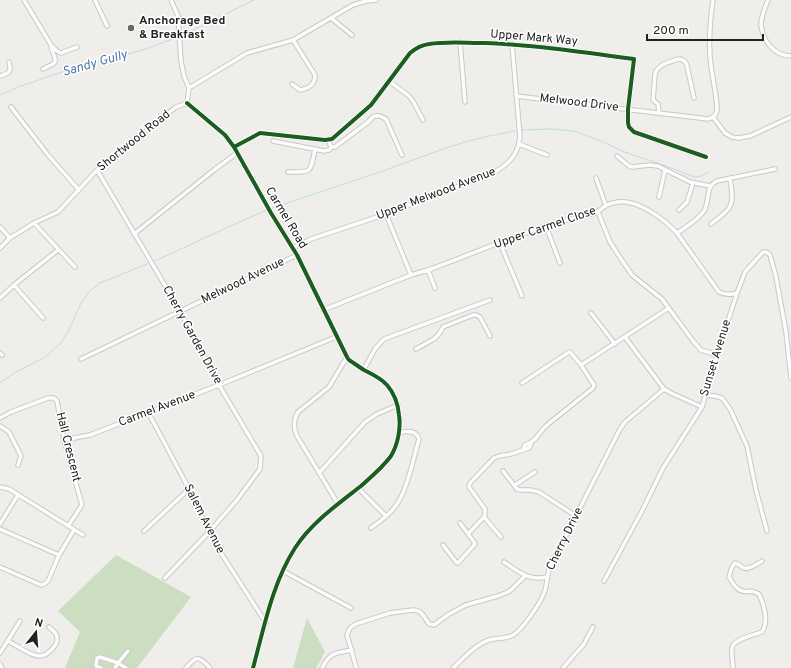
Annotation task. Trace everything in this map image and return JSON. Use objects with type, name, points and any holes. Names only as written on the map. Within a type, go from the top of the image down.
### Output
[{"type":"street","points":[[24,0],[51,45],[57,51],[61,53],[77,47]]},
{"type":"street","points":[[95,0],[107,26]]},
{"type":"street","points":[[171,0],[178,16],[181,61],[184,76],[190,88],[187,104]]},
{"type":"street","points":[[190,88],[247,53],[293,40],[359,3],[376,0]]},
{"type":"street","points":[[713,0],[710,51],[717,107],[717,113],[713,118],[725,133],[732,137],[739,138],[750,136],[791,117]]},
{"type":"street","points":[[768,0],[762,14],[761,24],[763,34],[772,49],[785,56],[791,56]]},
{"type":"street","points":[[331,18],[352,35]]},
{"type":"street","points":[[292,84],[300,90],[308,88],[312,85],[316,78],[293,40]]},
{"type":"street","points":[[460,42],[465,102]]},
{"type":"street","name":"Upper Mark Way","points":[[329,140],[335,137],[371,105],[410,53],[415,49],[428,44],[460,42],[512,44],[634,59],[628,109]]},
{"type":"street","name":"Upper Melwood Avenue","points":[[293,248],[311,239],[386,214],[494,173],[510,162],[516,154],[520,136],[512,44]]},
{"type":"street","points":[[43,69],[55,62],[55,56],[51,45]]},
{"type":"street","points":[[658,113],[658,104],[653,100],[655,74],[659,67],[678,59],[685,61],[688,66],[694,98]]},
{"type":"street","points":[[0,76],[9,72],[11,67],[9,62]]},
{"type":"street","points":[[389,81],[409,96],[423,120]]},
{"type":"street","name":"Melwood Drive","points":[[516,96],[708,119],[713,118]]},
{"type":"street","name":"Carmel Road","points":[[187,104],[225,135],[234,147],[266,206],[297,254],[347,357]]},
{"type":"street","name":"Shortwood Road","points":[[0,248],[10,238],[34,223],[58,212],[97,170],[176,106],[187,104]]},
{"type":"street","points":[[11,107],[48,155],[79,190]]},
{"type":"street","points":[[628,109],[629,127],[634,132],[706,156]]},
{"type":"street","points":[[273,142],[327,150],[335,147],[374,116],[380,116],[386,119],[402,156]]},
{"type":"street","points":[[234,147],[260,133],[329,140],[332,147]]},
{"type":"street","points":[[519,144],[548,155]]},
{"type":"street","points":[[288,172],[306,172],[310,170],[315,149]]},
{"type":"street","points":[[134,234],[237,153]]},
{"type":"street","points":[[617,156],[632,167],[654,166],[693,183],[710,186]]},
{"type":"street","points":[[677,233],[700,216],[704,211],[707,205],[710,186],[717,181],[775,169]]},
{"type":"street","name":"Cherry Garden Drive","points":[[97,170],[180,311],[219,385],[261,456],[260,469],[237,500],[165,578]]},
{"type":"street","points":[[659,197],[665,170]]},
{"type":"street","points":[[596,178],[606,206]]},
{"type":"street","points":[[711,224],[731,206],[733,199],[730,178]]},
{"type":"street","points":[[679,210],[688,202],[693,183]]},
{"type":"street","name":"Upper Carmel Close","points":[[323,310],[546,226],[598,212],[606,206],[614,203],[626,202],[648,210],[670,225],[719,292],[726,295],[736,293]]},
{"type":"street","points":[[598,212],[610,242],[632,275],[662,299],[693,341],[702,350],[717,355]]},
{"type":"street","points":[[386,214],[411,276]]},
{"type":"street","points":[[34,223],[75,267]]},
{"type":"street","points":[[546,226],[560,263]]},
{"type":"street","points":[[0,227],[10,238]]},
{"type":"street","points":[[500,243],[522,296]]},
{"type":"street","points":[[0,298],[58,250]]},
{"type":"street","name":"Sunset Avenue","points":[[604,581],[642,511],[663,468],[702,406],[736,293],[745,272],[763,252],[770,254],[776,277],[786,332],[791,378]]},
{"type":"street","name":"Melwood Avenue","points":[[81,360],[297,254]]},
{"type":"street","points":[[428,270],[435,288]]},
{"type":"street","points":[[14,285],[43,318]]},
{"type":"street","points":[[364,369],[375,349],[384,339],[490,300]]},
{"type":"street","points":[[581,365],[670,308]]},
{"type":"street","points":[[458,312],[461,320]]},
{"type":"street","points":[[591,313],[615,344]]},
{"type":"street","points":[[416,349],[434,339],[442,328],[473,315],[478,316],[490,336]]},
{"type":"street","name":"Carmel Avenue","points":[[64,440],[90,435],[219,385],[336,337]]},
{"type":"street","points":[[625,337],[664,389],[702,406]]},
{"type":"street","points":[[468,534],[486,514],[485,509],[469,485],[494,458],[511,454],[523,449],[525,445],[531,444],[536,440],[547,425],[593,388],[594,385],[581,365],[570,352],[522,383]]},
{"type":"street","points":[[253,668],[272,602],[283,571],[295,549],[305,534],[386,462],[391,456],[399,432],[400,425],[398,405],[395,397],[386,384],[349,360],[347,357],[329,387],[298,412],[295,417],[294,429],[338,504]]},
{"type":"street","name":"Cherry Drive","points":[[453,668],[480,644],[496,638],[512,636],[518,631],[538,605],[544,593],[549,569],[620,429],[625,422],[664,389]]},
{"type":"street","points":[[705,396],[722,398],[730,409],[747,446],[756,490],[767,531]]},
{"type":"street","name":"Hall Crescent","points":[[0,418],[30,404],[48,398],[54,398],[57,401],[64,440],[82,504],[68,526]]},
{"type":"street","points":[[320,472],[365,422],[377,414],[398,405]]},
{"type":"street","name":"Salem Avenue","points":[[148,412],[189,489],[219,550],[266,623]]},
{"type":"street","points":[[0,426],[9,432],[21,456],[18,465]]},
{"type":"street","points":[[371,528],[386,516],[397,504],[405,489],[419,439],[415,433],[406,431],[399,432]]},
{"type":"street","points":[[503,471],[520,490],[539,492],[576,516]]},
{"type":"street","points":[[514,485],[535,472]]},
{"type":"street","points":[[0,487],[9,489],[83,535]]},
{"type":"street","points":[[358,488],[386,516]]},
{"type":"street","points":[[144,531],[189,489]]},
{"type":"street","points":[[0,524],[18,495]]},
{"type":"street","points":[[484,517],[501,536]]},
{"type":"street","points":[[443,545],[458,563],[475,544],[460,523]]},
{"type":"street","points":[[0,529],[59,555]]},
{"type":"street","points":[[0,566],[41,585],[44,584],[48,581],[59,555],[74,530]]},
{"type":"street","points":[[733,668],[733,644],[739,640],[762,632],[765,626],[765,611],[759,594],[752,591],[741,591],[735,587],[729,577],[730,572],[735,563],[746,569],[762,561]]},
{"type":"street","points":[[504,562],[525,576],[537,579],[547,577]]},
{"type":"street","points":[[283,571],[351,608]]},
{"type":"street","points":[[356,667],[348,632],[353,625],[390,613],[416,610],[422,612],[429,624],[434,625],[449,614],[466,605],[508,592],[525,576]]},
{"type":"street","points":[[0,653],[20,621]]},
{"type":"street","points":[[8,641],[29,653],[40,656],[47,654],[57,639],[56,634],[49,627]]},
{"type":"street","points":[[563,668],[584,644],[593,627]]},
{"type":"street","points":[[322,668],[326,660],[332,655],[352,650]]},
{"type":"street","points":[[115,668],[128,651]]},
{"type":"street","points":[[100,668],[96,666],[97,658],[100,657],[118,663],[126,668]]},
{"type":"street","points":[[186,668],[192,661],[198,658],[210,668]]},
{"type":"street","points":[[0,664],[2,668]]},
{"type":"green space","points":[[116,555],[191,597],[137,668],[65,668],[80,632],[58,611]]},
{"type":"green space","points":[[307,618],[325,652],[316,668],[293,668]]},
{"type":"waterway","name":"Sandy Gully","points":[[181,36],[254,0]]},
{"type":"waterway","name":"Sandy Gully","points":[[0,95],[18,87],[62,72],[146,49],[178,37]]},
{"type":"waterway","points":[[522,130],[552,129],[574,131],[622,151],[695,177],[701,176],[708,172]]},
{"type":"waterway","points":[[270,209],[443,149],[465,142],[515,131]]},
{"type":"waterway","points":[[153,262],[267,210]]},
{"type":"waterway","points":[[0,383],[14,373],[45,357],[61,343],[70,328],[81,303],[89,292],[100,283],[147,264]]},
{"type":"cycle path","points":[[234,147],[260,133],[325,140],[332,139],[371,105],[412,51],[426,44],[457,42],[541,47],[634,59],[628,109],[629,127],[634,132],[706,157]]},
{"type":"cycle path","points":[[187,103],[225,135],[234,147],[271,213],[297,255],[347,357],[349,360],[379,378],[387,385],[395,399],[399,415],[400,425],[397,441],[388,460],[361,486],[317,522],[301,539],[295,548],[280,576],[265,622],[253,668]]},
{"type":"place","name":"Anchorage Bed & Breakfast","points":[[131,28]]}]
